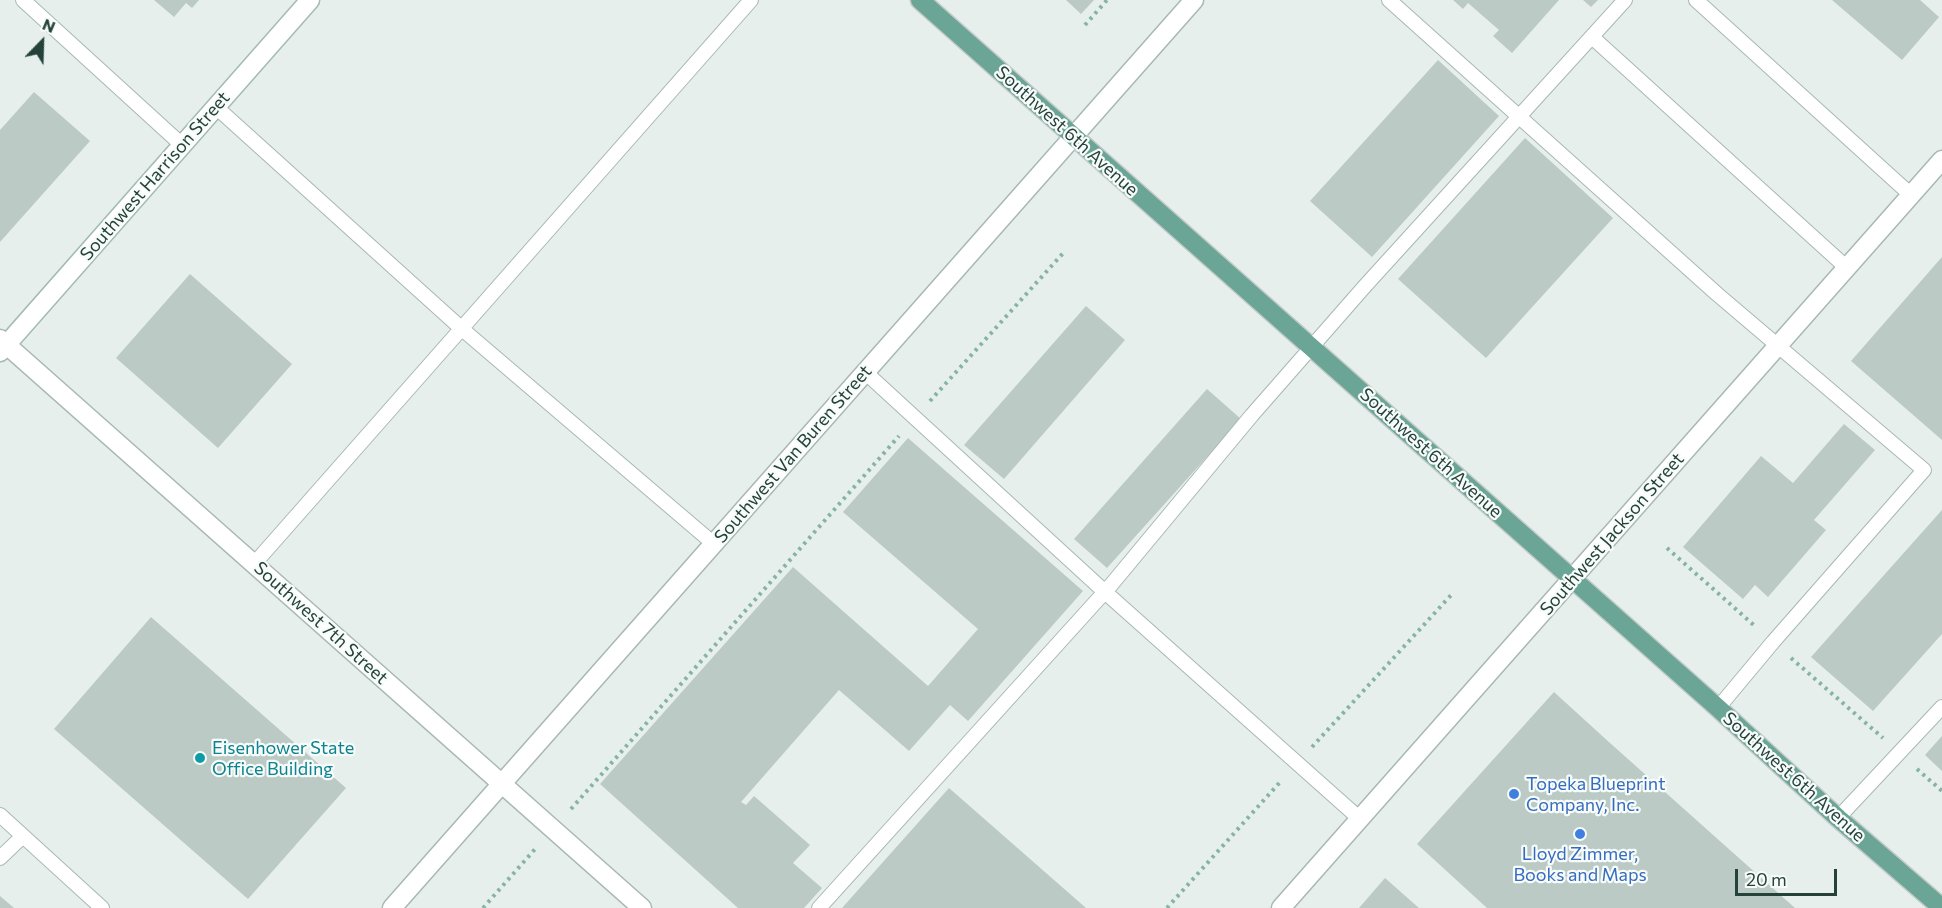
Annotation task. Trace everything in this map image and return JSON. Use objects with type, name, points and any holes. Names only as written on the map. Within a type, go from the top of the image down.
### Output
[{"type":"main road","name":"Southwest 6th Avenue","points":[[920,0],[1942,908]]},
{"type":"street","name":"Southwest Harrison Street","points":[[2,345],[310,0]]},
{"type":"street","name":"Southwest Van Buren Street","points":[[392,908],[1194,0]]},
{"type":"street","name":"Southwest Jackson Street","points":[[1281,908],[1942,160]]},
{"type":"street","name":"Southwest 7th Street","points":[[2,345],[254,564],[642,908]]},
{"type":"lane","points":[[23,0],[182,145]]},
{"type":"lane","points":[[254,564],[751,0]]},
{"type":"lane","points":[[1389,0],[1708,286],[1924,470],[1718,708]]},
{"type":"lane","points":[[819,908],[1105,592],[1311,347],[1625,0]]},
{"type":"lane","points":[[1696,0],[1911,195]]},
{"type":"lane","points":[[1592,37],[1847,268]]},
{"type":"lane","points":[[216,107],[462,329],[714,544]]},
{"type":"lane","points":[[865,372],[1105,592],[1360,819]]},
{"type":"lane","points":[[1838,818],[1942,707]]},
{"type":"lane","points":[[0,815],[102,908]]},
{"type":"lane","points":[[0,858],[23,836]]},
{"type":"path","points":[[1085,25],[1107,0]]},
{"type":"path","points":[[483,908],[1065,251]]},
{"type":"path","points":[[1667,548],[1942,791]]},
{"type":"building","points":[[154,0],[199,0],[192,8],[186,3],[174,17]]},
{"type":"building","points":[[1066,0],[1094,0],[1081,14]]},
{"type":"building","points":[[1453,0],[1559,0],[1512,53],[1493,36],[1499,30],[1468,3],[1463,9]]},
{"type":"building","points":[[1583,0],[1598,0],[1591,7]]},
{"type":"building","points":[[1832,0],[1920,0],[1939,17],[1902,60]]},
{"type":"building","points":[[1438,60],[1499,116],[1372,257],[1310,201]]},
{"type":"building","points":[[34,92],[90,141],[0,242],[0,130]]},
{"type":"building","points":[[1525,138],[1613,218],[1486,358],[1398,279]]},
{"type":"building","points":[[1942,257],[1942,440],[1851,361]]},
{"type":"building","points":[[190,274],[292,364],[218,448],[116,358]]},
{"type":"building","points":[[1086,306],[1125,340],[1004,479],[964,445]]},
{"type":"building","points":[[1207,389],[1241,419],[1107,568],[1074,539]]},
{"type":"building","points":[[1844,424],[1875,450],[1814,520],[1826,530],[1768,597],[1755,585],[1743,599],[1683,547],[1761,456],[1793,483]]},
{"type":"building","points":[[908,438],[1083,591],[968,721],[950,705],[909,751],[839,690],[741,802],[746,805],[754,796],[810,845],[793,863],[822,888],[804,908],[738,908],[600,784],[793,567],[928,686],[978,629],[843,512]]},
{"type":"building","points":[[1942,510],[1942,634],[1873,711],[1811,657]]},
{"type":"building","name":"Eisenhower State Office Building","points":[[151,617],[346,788],[248,899],[54,729]]},
{"type":"building","points":[[1554,692],[1795,908],[1487,908],[1417,844]]},
{"type":"building","points":[[1942,736],[1942,771],[1925,755]]},
{"type":"building","points":[[949,788],[1086,908],[842,908]]},
{"type":"building","points":[[1385,878],[1419,908],[1359,908]]},
{"type":"building","points":[[0,896],[14,908],[0,908]]},
{"type":"place","name":"Eisenhower State Office Building","points":[[200,758]]},
{"type":"place","name":"Topeka Blueprint Company, Inc.","points":[[1514,794]]},
{"type":"place","name":"Lloyd Zimmer, Books and Maps","points":[[1580,834]]}]
